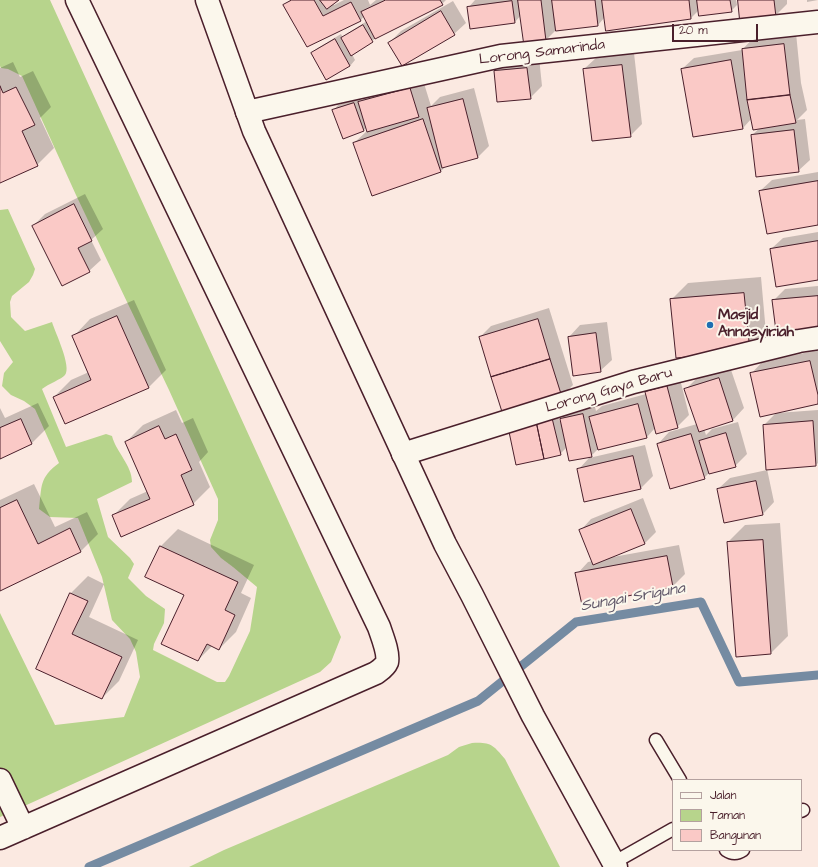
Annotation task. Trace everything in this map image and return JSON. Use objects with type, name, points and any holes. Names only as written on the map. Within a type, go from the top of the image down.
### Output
[{"type":"street","points":[[0,838],[376,673],[383,668],[387,661],[386,649],[379,628],[77,0]]},
{"type":"street","points":[[207,0],[254,131],[445,544],[533,716],[615,865]]},
{"type":"street","name":"Lorong Samarinda","points":[[247,112],[502,56],[818,22]]},
{"type":"street","name":"Lorong Gaya Baru","points":[[403,454],[633,382],[799,341],[818,338]]},
{"type":"street","points":[[0,780],[22,828]]},
{"type":"lane","points":[[656,740],[679,779]]},
{"type":"lane","points":[[615,865],[672,830]]},
{"type":"lane","points":[[728,851],[731,853],[741,851]]},
{"type":"green space","points":[[0,0],[50,0],[341,637],[331,662],[320,672],[0,817],[0,613],[55,725],[124,717],[140,677],[136,652],[130,639],[112,620],[102,577],[78,518],[50,517],[39,509],[41,488],[45,478],[48,473],[59,463],[35,409],[24,401],[11,395],[2,386],[4,373],[13,362],[0,341],[0,210],[8,209],[35,269],[29,282],[12,296],[10,302],[11,317],[25,331],[52,322],[65,357],[67,371],[65,375],[42,389],[66,447],[106,434],[112,436],[117,448],[127,464],[132,482],[97,499],[108,537],[130,558],[134,564],[128,578],[146,596],[165,609],[164,623],[154,644],[153,650],[217,682],[225,682],[250,631],[257,587],[221,558],[211,547],[210,540],[218,520],[218,499],[169,390],[76,195],[22,76],[8,69],[1,68],[0,66]]},
{"type":"green space","points":[[472,743],[491,745],[505,759],[560,867],[189,867],[224,850],[448,755],[459,747]]},
{"type":"building","points":[[292,0],[314,0],[323,16],[351,2],[361,21],[307,47],[283,5]]},
{"type":"building","points":[[320,0],[339,0],[327,9]]},
{"type":"building","points":[[386,0],[440,0],[443,5],[375,39],[361,12]]},
{"type":"building","points":[[518,0],[541,0],[546,41],[524,43]]},
{"type":"building","points":[[552,0],[595,0],[598,26],[556,31]]},
{"type":"building","points":[[602,0],[689,0],[691,19],[606,31]]},
{"type":"building","points":[[697,0],[730,0],[732,12],[699,16]]},
{"type":"building","points":[[738,0],[774,0],[776,17],[740,20]]},
{"type":"building","points":[[512,1],[515,23],[470,29],[467,7]]},
{"type":"building","points":[[441,11],[455,35],[402,66],[388,43]]},
{"type":"building","points":[[363,25],[373,42],[351,56],[341,38]]},
{"type":"building","points":[[335,39],[350,66],[326,80],[311,53]]},
{"type":"building","points":[[784,44],[790,95],[747,100],[742,49]]},
{"type":"building","points":[[731,60],[743,129],[693,137],[681,69]]},
{"type":"building","points":[[622,65],[631,137],[592,141],[583,69]]},
{"type":"building","points":[[527,68],[531,99],[497,102],[494,71]]},
{"type":"building","points":[[0,86],[3,93],[16,87],[35,125],[22,131],[38,166],[0,183]]},
{"type":"building","points":[[410,88],[419,117],[367,132],[358,102]]},
{"type":"building","points":[[790,95],[796,123],[753,130],[747,100]]},
{"type":"building","points":[[463,99],[478,158],[442,168],[427,108]]},
{"type":"building","points":[[354,103],[364,131],[343,139],[332,110]]},
{"type":"building","points":[[423,119],[441,172],[372,196],[353,143]]},
{"type":"building","points":[[794,130],[799,172],[756,177],[751,135]]},
{"type":"building","points":[[818,181],[818,225],[767,234],[759,191]]},
{"type":"building","points":[[74,204],[92,241],[78,248],[90,272],[62,286],[32,226]]},
{"type":"building","points":[[818,241],[818,280],[776,287],[770,249]]},
{"type":"building","name":"Masjid Annasyiriah","points":[[744,293],[750,351],[676,358],[670,299]]},
{"type":"building","points":[[818,296],[818,335],[777,339],[772,300]]},
{"type":"building","points":[[117,316],[149,388],[65,424],[53,397],[91,380],[72,336]]},
{"type":"building","points":[[538,319],[550,359],[491,377],[479,337]]},
{"type":"building","points":[[596,333],[601,372],[573,376],[568,337]]},
{"type":"building","points":[[550,359],[562,397],[503,415],[491,377]]},
{"type":"building","points":[[810,361],[818,395],[818,404],[760,417],[750,373]]},
{"type":"building","points":[[719,378],[733,421],[699,432],[684,389]]},
{"type":"building","points":[[667,386],[678,428],[656,434],[645,392]]},
{"type":"building","points":[[638,404],[647,438],[598,450],[589,417]]},
{"type":"building","points":[[583,414],[592,457],[569,461],[560,419]]},
{"type":"building","points":[[552,418],[561,455],[544,459],[536,421]]},
{"type":"building","points":[[21,419],[32,444],[0,459],[0,428]]},
{"type":"building","points":[[536,421],[544,459],[516,465],[508,427]]},
{"type":"building","points":[[813,421],[816,466],[766,470],[763,425]]},
{"type":"building","points":[[159,426],[165,439],[176,434],[192,470],[181,475],[194,505],[121,537],[112,515],[150,499],[125,442]]},
{"type":"building","points":[[726,433],[736,467],[709,474],[699,441]]},
{"type":"building","points":[[691,434],[705,479],[670,489],[657,444]]},
{"type":"building","points":[[633,456],[641,489],[584,502],[577,469]]},
{"type":"building","points":[[756,481],[763,515],[724,523],[717,489]]},
{"type":"building","points":[[17,500],[38,544],[70,528],[81,552],[0,591],[0,508]]},
{"type":"building","points":[[631,509],[645,544],[593,565],[579,530]]},
{"type":"building","points":[[763,540],[771,654],[736,657],[727,542]]},
{"type":"building","points":[[160,546],[238,582],[225,610],[235,615],[219,650],[207,644],[198,661],[161,644],[184,595],[145,577]]},
{"type":"building","points":[[667,556],[673,587],[582,605],[575,573]]},
{"type":"building","points":[[70,593],[88,601],[72,634],[122,657],[102,699],[36,669]]},
{"type":"waterway","name":"Sungai Sriguna","points":[[89,867],[478,701],[576,622],[701,602],[739,682],[818,675]]},
{"type":"place","name":"Masjid Annasyiriah","points":[[710,325]]}]
